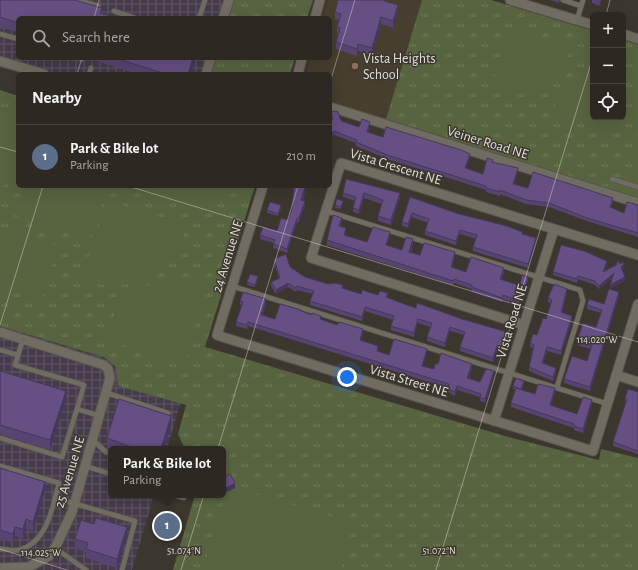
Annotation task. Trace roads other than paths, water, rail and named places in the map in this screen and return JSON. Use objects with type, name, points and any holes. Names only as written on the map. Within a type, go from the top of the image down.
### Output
[{"type":"street","points":[[224,16],[229,0]]},
{"type":"street","points":[[316,16],[320,0]]},
{"type":"street","points":[[510,0],[590,24]]},
{"type":"street","points":[[626,35],[638,39]]},
{"type":"street","points":[[207,72],[210,60]]},
{"type":"street","points":[[298,72],[302,60]]},
{"type":"street","points":[[0,61],[37,72]]},
{"type":"street","name":"Veiner Road NE","points":[[332,108],[638,203]]},
{"type":"street","name":"Vista Crescent NE","points":[[524,325],[311,258],[341,163],[638,255]]},
{"type":"street","name":"24 Avenue NE","points":[[217,335],[262,188]]},
{"type":"street","name":"Vista Road NE","points":[[494,421],[554,229]]},
{"type":"street","points":[[608,404],[638,304]]},
{"type":"street","points":[[0,332],[23,339]]},
{"type":"street","name":"Vista Street NE","points":[[217,335],[593,451],[608,404]]},
{"type":"street","name":"25 Avenue NE","points":[[23,339],[104,365],[108,370],[110,378],[75,504],[64,530],[49,556],[29,569]]},
{"type":"street","points":[[616,375],[638,382]]},
{"type":"street","points":[[1,569],[29,569]]},
{"type":"lane","points":[[78,0],[98,6]]},
{"type":"lane","points":[[201,16],[205,0]]},
{"type":"lane","points":[[563,0],[581,6]]},
{"type":"lane","points":[[577,20],[583,0]]},
{"type":"lane","points":[[114,11],[129,16]]},
{"type":"lane","points":[[0,34],[16,38]]},
{"type":"lane","points":[[90,72],[91,68]]},
{"type":"lane","points":[[612,179],[638,187]]},
{"type":"lane","points":[[326,211],[580,290],[583,298],[557,387]]},
{"type":"lane","points":[[232,286],[608,404]]},
{"type":"lane","points":[[0,438],[62,457],[84,385],[15,365],[23,339]]},
{"type":"lane","points":[[0,350],[18,355]]},
{"type":"lane","points":[[107,393],[168,413]]},
{"type":"lane","points":[[77,409],[100,416]]},
{"type":"lane","points":[[93,440],[108,453]]},
{"type":"lane","points":[[0,466],[58,483],[50,518],[38,540],[19,550],[0,549]]},
{"type":"lane","points":[[85,466],[108,473]]},
{"type":"lane","points":[[55,498],[135,522],[122,570]]},
{"type":"lane","points":[[55,548],[86,570]]},
{"type":"place","name":"Vista Heights School","points":[[355,66]]},
{"type":"place","name":"Park & Bike lot","points":[[167,526]]}]
